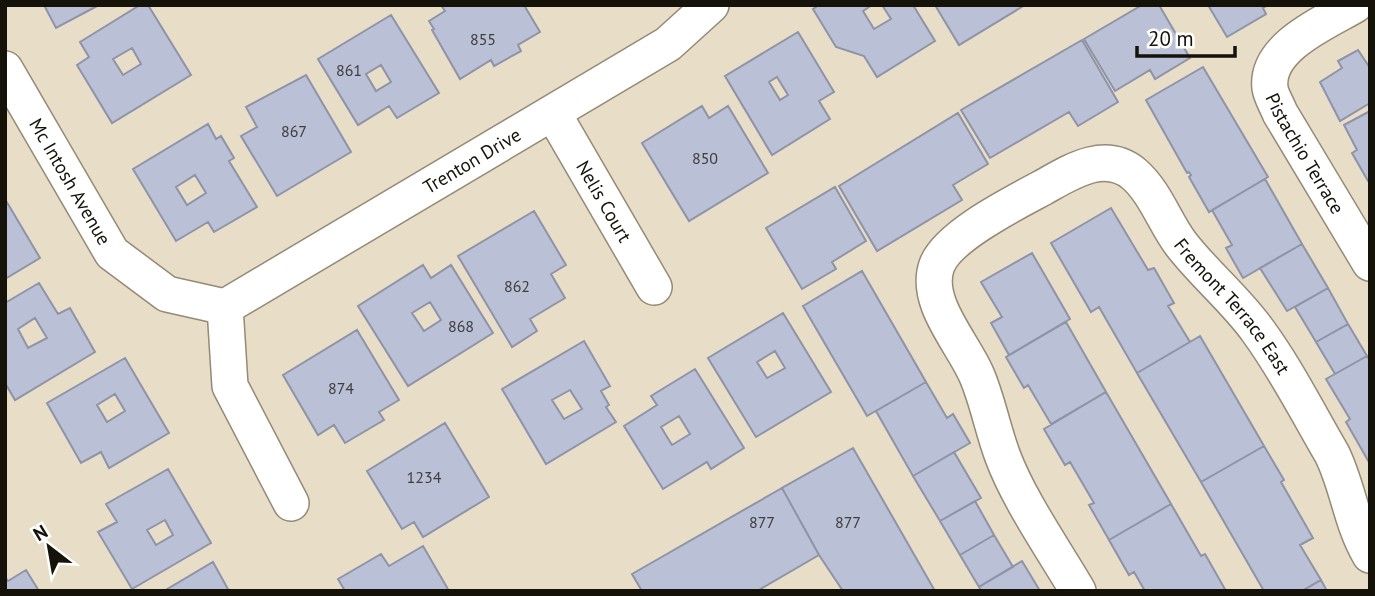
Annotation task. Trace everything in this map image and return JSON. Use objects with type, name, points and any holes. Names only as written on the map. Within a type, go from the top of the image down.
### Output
[{"type":"street","name":"Trenton Drive","points":[[226,307],[668,44],[711,5]]},
{"type":"street","name":"Pistachio Terrace","points":[[1355,5],[1286,48],[1275,62],[1270,88],[1280,113],[1370,263]]},
{"type":"street","name":"Mc Intosh Avenue","points":[[5,69],[112,253],[167,294],[226,307]]},
{"type":"street","name":"Nelis Court","points":[[553,113],[654,287]]},
{"type":"street","name":"Fremont Terrace East","points":[[1078,591],[1013,480],[977,376],[939,307],[935,292],[937,266],[945,251],[960,237],[1022,199],[1091,164],[1121,166],[1134,174],[1146,188],[1184,249],[1260,333],[1339,468],[1357,529],[1370,555]]},
{"type":"street","points":[[226,307],[230,386],[291,503]]},
{"type":"building","points":[[44,5],[99,5],[56,28]]},
{"type":"building","points":[[140,5],[148,5],[191,75],[112,123],[77,65],[89,57],[80,42]],"holes":[[[132,48],[141,64],[123,75],[113,59]]]},
{"type":"building","points":[[441,5],[524,5],[540,32],[518,45],[521,51],[494,66],[491,60],[460,79],[429,21],[445,11]]},
{"type":"building","points":[[819,5],[872,5],[863,11],[874,29],[891,19],[882,5],[913,5],[935,41],[877,77],[864,56],[836,47],[813,9]]},
{"type":"building","points":[[935,5],[1025,5],[959,45]]},
{"type":"building","points":[[1142,5],[1159,5],[1190,58],[1155,79],[1150,70],[1115,91],[1084,39]]},
{"type":"building","points":[[1208,5],[1268,5],[1263,8],[1266,14],[1227,37]]},
{"type":"building","points":[[391,15],[439,93],[397,118],[389,106],[358,125],[318,59]],"holes":[[[381,65],[391,82],[376,91],[366,74]]]},
{"type":"building","points":[[798,32],[834,92],[819,101],[830,119],[772,155],[725,76]],"holes":[[[777,77],[788,95],[780,100],[769,82]]]},
{"type":"building","points":[[1082,40],[1118,102],[1078,126],[1069,112],[990,158],[961,110]]},
{"type":"building","points":[[1358,50],[1370,68],[1370,103],[1340,121],[1320,82],[1342,68],[1338,61]]},
{"type":"building","points":[[1203,67],[1268,177],[1209,212],[1189,177],[1191,175],[1187,173],[1146,100]]},
{"type":"building","points":[[306,75],[351,152],[277,196],[241,136],[257,127],[246,107]]},
{"type":"building","points":[[702,106],[709,118],[728,106],[768,173],[689,221],[642,143]]},
{"type":"building","points":[[1370,111],[1368,181],[1352,153],[1357,150],[1344,125]]},
{"type":"building","points":[[958,113],[988,164],[953,185],[962,200],[877,251],[839,186]]},
{"type":"building","points":[[208,124],[216,139],[221,136],[234,158],[229,161],[257,207],[214,232],[208,222],[176,241],[133,169]],"holes":[[[195,175],[206,193],[187,205],[176,187]]]},
{"type":"building","points":[[1265,179],[1302,244],[1243,278],[1226,248],[1232,245],[1212,210]]},
{"type":"building","points":[[835,187],[866,241],[832,262],[836,269],[802,289],[766,228]]},
{"type":"building","points":[[5,199],[40,258],[5,279]]},
{"type":"building","points":[[1111,208],[1148,270],[1154,268],[1174,303],[1168,306],[1190,342],[1137,373],[1099,307],[1091,312],[1051,243]]},
{"type":"building","points":[[534,211],[566,265],[551,274],[565,298],[530,319],[537,331],[512,347],[458,256]]},
{"type":"building","points":[[1302,244],[1328,288],[1287,311],[1260,268]]},
{"type":"building","points":[[1032,253],[1070,319],[1009,355],[991,323],[1002,317],[981,282]]},
{"type":"building","points":[[423,265],[431,278],[451,265],[493,333],[408,386],[358,306]],"holes":[[[430,302],[441,320],[424,331],[412,313]]]},
{"type":"building","points":[[862,271],[926,382],[867,416],[803,306]]},
{"type":"building","points":[[39,283],[58,314],[70,308],[95,352],[15,400],[5,383],[5,303]],"holes":[[[35,318],[47,338],[28,348],[18,329]]]},
{"type":"building","points":[[1328,288],[1348,324],[1316,342],[1295,307]]},
{"type":"building","points":[[783,313],[831,392],[756,437],[708,358]],"holes":[[[775,351],[785,368],[767,378],[757,362]]]},
{"type":"building","points":[[1066,322],[1106,392],[1051,424],[1028,385],[1024,388],[1006,357]]},
{"type":"building","points":[[1348,324],[1367,356],[1335,374],[1316,342]]},
{"type":"building","points":[[357,330],[399,400],[379,412],[384,420],[345,443],[334,425],[318,435],[283,375]]},
{"type":"building","points":[[1200,336],[1264,446],[1201,482],[1137,373]]},
{"type":"building","points":[[584,341],[610,386],[601,391],[609,405],[606,407],[616,422],[546,464],[502,389]],"holes":[[[570,390],[582,409],[564,419],[552,400]]]},
{"type":"building","points":[[1367,356],[1370,361],[1370,464],[1346,422],[1350,419],[1326,379]]},
{"type":"building","points":[[125,358],[169,433],[109,468],[101,452],[81,463],[47,403]],"holes":[[[115,394],[125,411],[107,422],[97,405]]]},
{"type":"building","points":[[695,369],[744,448],[711,469],[707,462],[663,489],[624,426],[657,405],[651,396]],"holes":[[[679,416],[690,434],[672,445],[661,427]]]},
{"type":"building","points":[[926,382],[947,418],[953,414],[970,443],[913,476],[876,411]]},
{"type":"building","points":[[1106,392],[1171,504],[1109,540],[1089,505],[1094,503],[1070,462],[1065,465],[1044,429]]},
{"type":"building","points":[[445,423],[489,497],[423,537],[414,522],[402,529],[367,471]]},
{"type":"building","points":[[1264,446],[1313,538],[1300,545],[1321,580],[1302,591],[1264,591],[1201,482]]},
{"type":"building","points":[[853,448],[935,591],[843,591],[819,555],[782,488]]},
{"type":"building","points":[[954,452],[981,498],[940,521],[913,476]]},
{"type":"building","points":[[168,469],[211,543],[132,589],[98,532],[117,522],[106,504]],"holes":[[[165,520],[173,535],[156,545],[147,530]]]},
{"type":"building","points":[[782,488],[819,555],[757,591],[642,591],[632,574]]},
{"type":"building","points":[[975,501],[994,535],[960,555],[940,521]]},
{"type":"building","points":[[1171,504],[1201,556],[1205,554],[1226,591],[1145,591],[1134,572],[1129,575],[1109,540]]},
{"type":"building","points":[[994,535],[1013,567],[979,587],[960,555]]},
{"type":"building","points":[[423,546],[449,591],[345,591],[338,579],[381,554],[389,566]]},
{"type":"building","points":[[1022,561],[1040,591],[981,591],[979,587]]},
{"type":"building","points":[[213,562],[229,591],[164,591]]},
{"type":"building","points":[[26,570],[39,591],[5,591],[5,577],[8,581]]},
{"type":"building","points":[[1321,580],[1327,591],[1302,591]]}]
